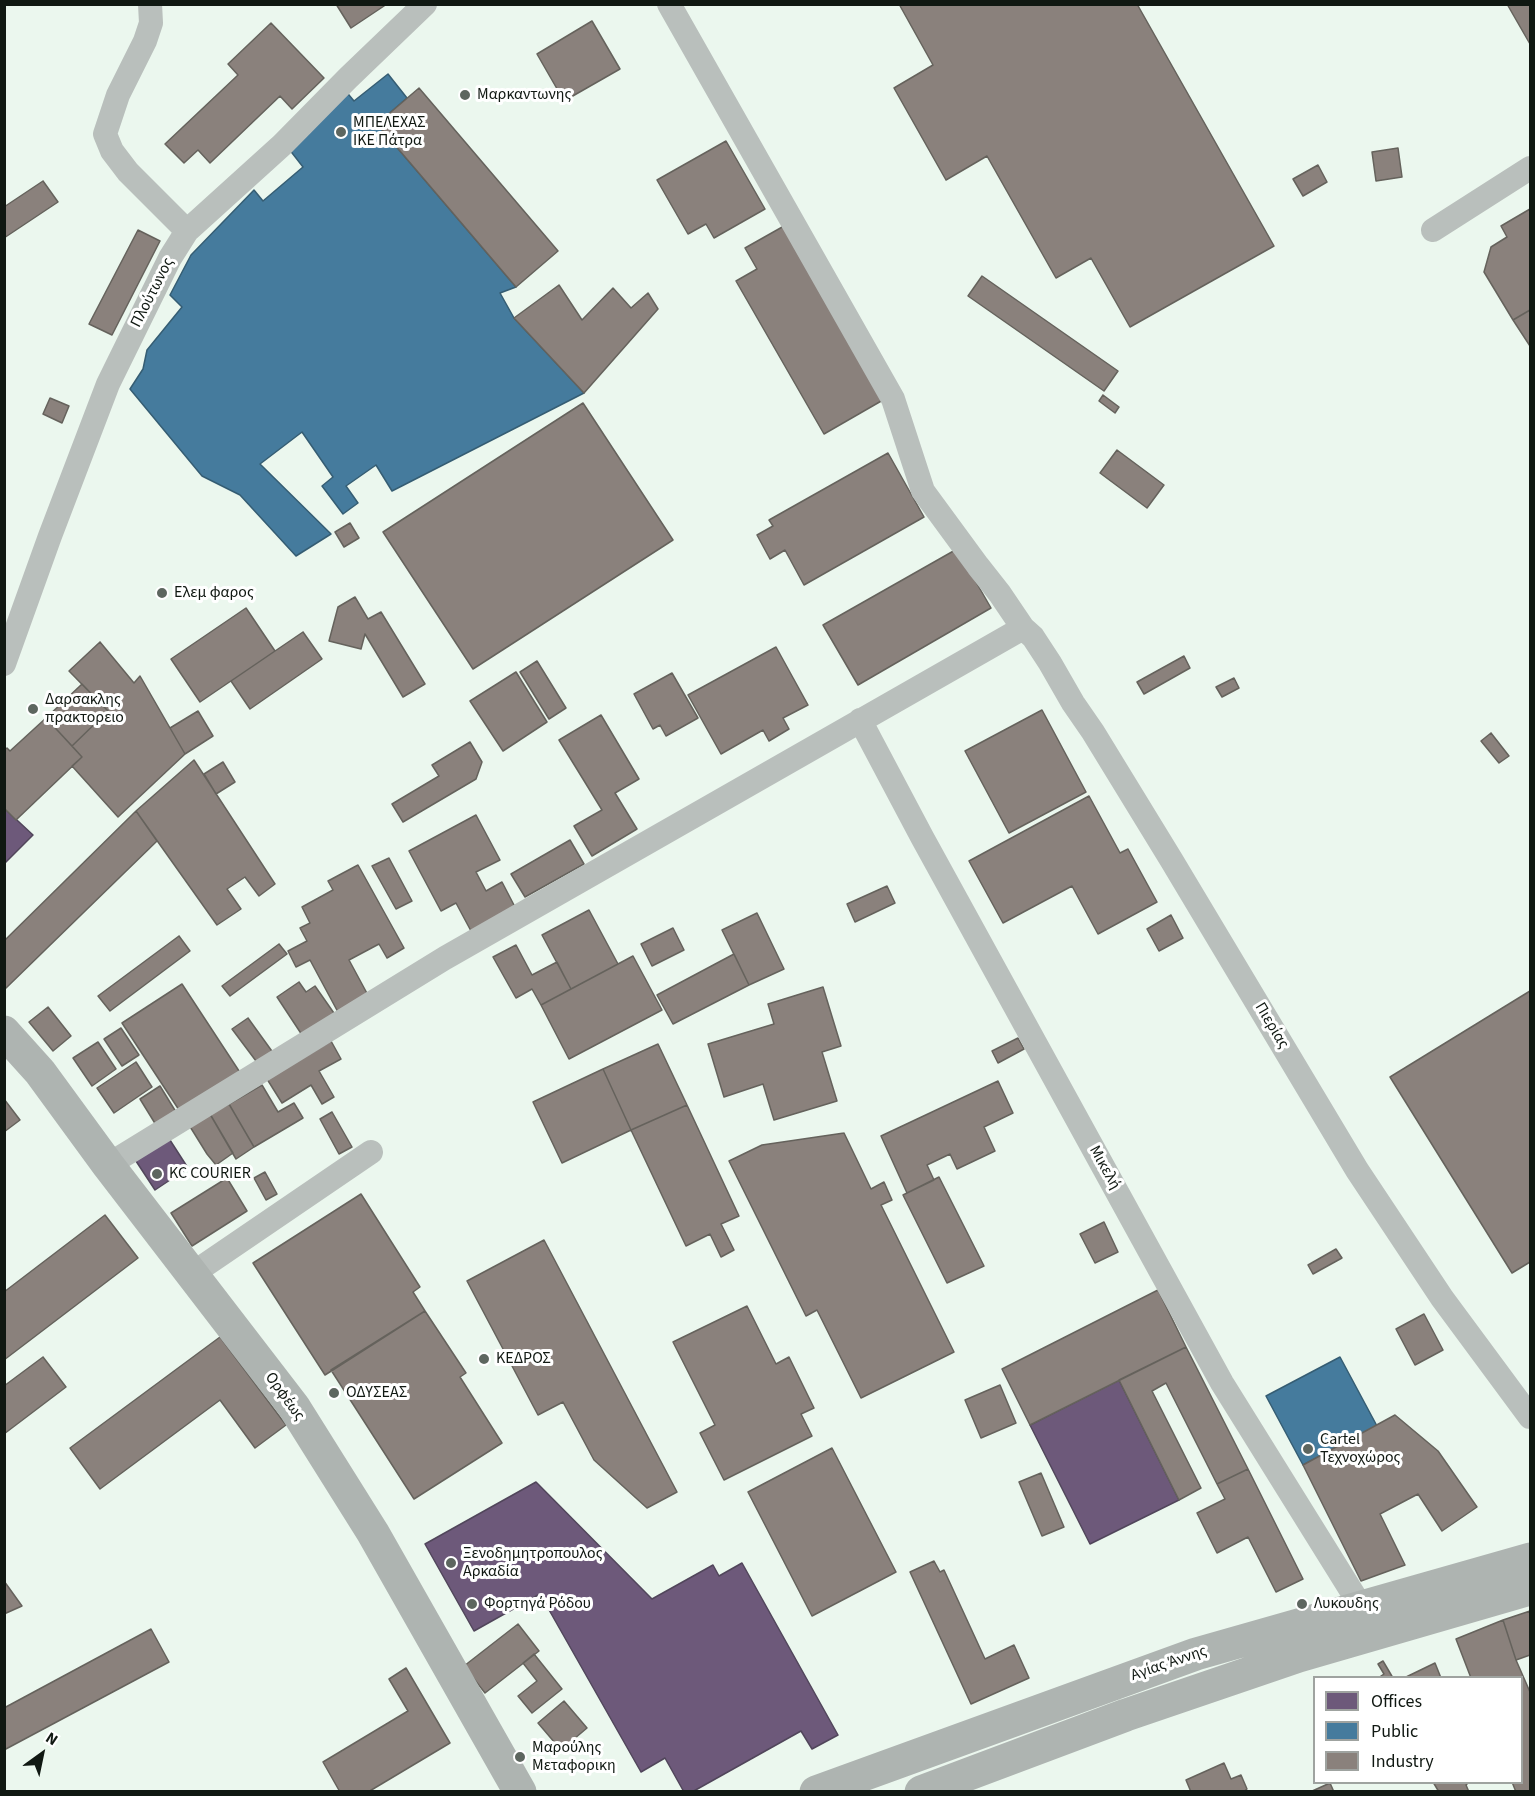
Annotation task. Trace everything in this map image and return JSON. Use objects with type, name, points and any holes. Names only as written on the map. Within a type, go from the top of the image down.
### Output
[{"type":"street","points":[[150,4],[151,23],[145,41],[118,95],[105,134],[112,151],[128,172],[187,231]]},
{"type":"street","name":"Πλούτωνος","points":[[4,664],[108,384],[155,285],[187,231],[282,145],[425,4]]},
{"type":"street","name":"Πιερίας","points":[[669,4],[893,399],[923,491],[1023,628],[1033,637],[1073,703],[1100,741],[1357,1170],[1442,1298],[1530,1416]]},
{"type":"street","points":[[1432,230],[1530,168]]},
{"type":"street","points":[[108,1165],[445,958],[1023,628]]},
{"type":"street","name":"Μικελή","points":[[860,720],[1222,1383],[1362,1608]]},
{"type":"street","name":"Ορφέως","points":[[4,1032],[40,1072],[108,1165],[294,1407],[373,1533],[520,1791]]},
{"type":"street","points":[[192,1274],[371,1152]]},
{"type":"street","name":"Αγίας Άννης","points":[[816,1791],[1196,1653],[1530,1559]]},
{"type":"street","points":[[921,1791],[1126,1715],[1299,1656],[1530,1589]]},
{"type":"building: Offices","points":[[4,808],[33,835],[4,864]]},
{"type":"building: Offices","points":[[168,1137],[188,1168],[155,1190],[134,1158]]},
{"type":"building: Offices","points":[[1119,1380],[1179,1500],[1090,1544],[1030,1425]]},
{"type":"building: Offices","points":[[536,1482],[652,1599],[713,1565],[719,1576],[742,1563],[838,1735],[812,1749],[801,1731],[692,1792],[684,1792],[665,1758],[641,1772],[540,1594],[474,1631],[425,1544]]},
{"type":"building: Public","points":[[388,74],[407,98],[377,124],[516,287],[500,293],[514,318],[584,393],[392,491],[376,465],[346,486],[358,503],[343,514],[322,486],[333,477],[302,432],[260,464],[331,534],[296,556],[240,495],[202,476],[130,389],[143,369],[147,350],[182,307],[170,295],[191,255],[254,190],[263,201],[303,167],[289,149],[344,89],[354,101]]},
{"type":"building: Public","points":[[1340,1357],[1377,1426],[1303,1465],[1266,1396]]},
{"type":"building: Industry","points":[[336,4],[387,4],[351,28]]},
{"type":"building: Industry","points":[[899,4],[1137,4],[1274,246],[1130,327],[1091,258],[1056,278],[987,156],[946,180],[894,88],[933,65]]},
{"type":"building: Industry","points":[[1507,4],[1530,4],[1530,44]]},
{"type":"building: Industry","points":[[592,21],[620,69],[564,101],[537,54]]},
{"type":"building: Industry","points":[[271,23],[324,78],[292,109],[280,96],[210,163],[198,150],[184,163],[165,144],[238,75],[228,64]]},
{"type":"building: Industry","points":[[419,88],[558,251],[516,287],[377,124]]},
{"type":"building: Industry","points":[[726,141],[765,209],[714,238],[706,224],[688,234],[657,180]]},
{"type":"building: Industry","points":[[1398,148],[1402,177],[1376,181],[1372,152]]},
{"type":"building: Industry","points":[[1318,165],[1327,182],[1303,196],[1293,179]]},
{"type":"building: Industry","points":[[43,181],[58,202],[4,238],[4,207]]},
{"type":"building: Industry","points":[[1530,209],[1530,310],[1513,320],[1484,272],[1491,247],[1507,237],[1501,226]]},
{"type":"building: Industry","points":[[784,226],[883,400],[824,434],[736,281],[757,269],[745,248]]},
{"type":"building: Industry","points":[[138,230],[160,241],[112,335],[89,324]]},
{"type":"building: Industry","points":[[982,276],[1118,371],[1104,391],[968,296]]},
{"type":"building: Industry","points":[[559,285],[582,320],[613,288],[631,308],[648,293],[658,309],[584,393],[514,318]]},
{"type":"building: Industry","points":[[1530,310],[1530,346],[1513,320]]},
{"type":"building: Industry","points":[[1103,395],[1119,407],[1115,413],[1099,401]]},
{"type":"building: Industry","points":[[50,398],[69,406],[62,423],[43,414]]},
{"type":"building: Industry","points":[[583,403],[673,540],[473,669],[383,532]]},
{"type":"building: Industry","points":[[1117,450],[1164,485],[1147,508],[1100,473]]},
{"type":"building: Industry","points":[[888,453],[924,517],[804,585],[785,550],[770,559],[757,535],[773,526],[769,520]]},
{"type":"building: Industry","points":[[350,523],[359,538],[344,547],[335,532]]},
{"type":"building: Industry","points":[[957,549],[991,608],[858,685],[823,625]]},
{"type":"building: Industry","points":[[355,597],[368,619],[381,612],[425,684],[403,697],[365,634],[361,649],[329,641],[338,607]]},
{"type":"building: Industry","points":[[246,608],[275,651],[200,702],[171,659]]},
{"type":"building: Industry","points":[[303,632],[322,659],[250,709],[231,681]]},
{"type":"building: Industry","points":[[100,642],[134,683],[140,676],[185,754],[118,817],[72,766],[82,757],[72,746],[108,711],[69,671]]},
{"type":"building: Industry","points":[[776,647],[808,705],[783,718],[789,729],[769,741],[763,730],[721,754],[688,695]]},
{"type":"building: Industry","points":[[1184,656],[1190,668],[1144,694],[1137,682]]},
{"type":"building: Industry","points":[[537,661],[566,708],[549,719],[520,672]]},
{"type":"building: Industry","points":[[516,672],[547,722],[503,751],[470,701]]},
{"type":"building: Industry","points":[[672,673],[698,718],[666,736],[660,725],[653,729],[634,694]]},
{"type":"building: Industry","points":[[1234,678],[1239,688],[1222,697],[1216,687]]},
{"type":"building: Industry","points":[[82,684],[108,711],[72,746],[46,718]]},
{"type":"building: Industry","points":[[1042,710],[1086,792],[1009,833],[965,751]]},
{"type":"building: Industry","points":[[198,711],[213,736],[185,754],[170,728]]},
{"type":"building: Industry","points":[[601,715],[639,779],[615,793],[637,829],[592,856],[574,826],[602,810],[559,740]]},
{"type":"building: Industry","points":[[46,718],[82,757],[16,820],[4,808],[4,750],[7,748],[10,751]]},
{"type":"building: Industry","points":[[1491,733],[1509,756],[1499,763],[1481,741]]},
{"type":"building: Industry","points":[[470,742],[482,762],[476,779],[403,822],[392,804],[439,776],[432,765]]},
{"type":"building: Industry","points":[[194,760],[275,884],[259,896],[245,877],[227,889],[241,909],[217,925],[136,811]]},
{"type":"building: Industry","points":[[223,762],[235,782],[216,794],[204,774]]},
{"type":"building: Industry","points":[[1089,796],[1120,853],[1128,849],[1157,902],[1098,934],[1072,886],[1003,923],[969,861]]},
{"type":"building: Industry","points":[[136,811],[157,841],[4,990],[4,941]]},
{"type":"building: Industry","points":[[476,815],[500,860],[476,872],[486,891],[502,882],[515,907],[471,931],[456,903],[441,911],[409,851]]},
{"type":"building: Industry","points":[[570,840],[584,864],[525,897],[511,874]]},
{"type":"building: Industry","points":[[389,858],[412,901],[396,909],[372,866]]},
{"type":"building: Industry","points":[[358,865],[404,948],[387,958],[379,944],[349,960],[369,997],[339,1014],[310,960],[296,967],[288,951],[307,941],[300,928],[310,923],[302,907],[333,890],[328,881]]},
{"type":"building: Industry","points":[[887,886],[895,903],[855,922],[847,904]]},
{"type":"building: Industry","points":[[589,910],[618,964],[571,989],[542,935]]},
{"type":"building: Industry","points":[[757,913],[784,969],[749,985],[722,930]]},
{"type":"building: Industry","points":[[1171,915],[1183,938],[1159,951],[1147,929]]},
{"type":"building: Industry","points":[[673,928],[684,950],[652,966],[641,944]]},
{"type":"building: Industry","points":[[179,936],[190,951],[110,1011],[98,996]]},
{"type":"building: Industry","points":[[279,944],[287,954],[230,996],[222,986]]},
{"type":"building: Industry","points":[[516,945],[532,975],[557,962],[571,989],[541,1005],[532,989],[516,998],[493,957]]},
{"type":"building: Industry","points":[[734,954],[749,985],[673,1024],[657,995]]},
{"type":"building: Industry","points":[[633,956],[662,1010],[569,1059],[541,1005]]},
{"type":"building: Industry","points":[[299,982],[306,992],[315,986],[336,1016],[304,1038],[277,997]]},
{"type":"building: Industry","points":[[182,984],[241,1074],[181,1113],[122,1023]]},
{"type":"building: Industry","points":[[823,987],[841,1046],[822,1052],[837,1101],[774,1120],[763,1084],[724,1097],[708,1044],[774,1024],[768,1004]]},
{"type":"building: Industry","points":[[1530,991],[1530,1262],[1512,1273],[1390,1077]]},
{"type":"building: Industry","points":[[48,1007],[71,1036],[53,1051],[29,1022]]},
{"type":"building: Industry","points":[[248,1018],[274,1054],[259,1065],[232,1029]]},
{"type":"building: Industry","points":[[121,1028],[139,1055],[122,1066],[104,1039]]},
{"type":"building: Industry","points":[[1018,1038],[1024,1049],[998,1063],[992,1051]]},
{"type":"building: Industry","points":[[331,1041],[341,1059],[319,1071],[334,1097],[322,1104],[311,1085],[282,1103],[267,1079]]},
{"type":"building: Industry","points":[[98,1042],[116,1069],[92,1086],[73,1058]]},
{"type":"building: Industry","points":[[658,1044],[687,1105],[631,1130],[603,1069]]},
{"type":"building: Industry","points":[[136,1062],[152,1087],[114,1113],[97,1088]]},
{"type":"building: Industry","points":[[603,1069],[631,1130],[562,1163],[533,1102]]},
{"type":"building: Industry","points":[[998,1081],[1013,1113],[984,1127],[995,1151],[957,1169],[950,1154],[927,1165],[934,1180],[907,1193],[881,1136]]},
{"type":"building: Industry","points":[[262,1085],[278,1112],[294,1103],[303,1118],[254,1147],[229,1104]]},
{"type":"building: Industry","points":[[160,1086],[176,1112],[156,1125],[140,1099]]},
{"type":"building: Industry","points":[[4,1099],[20,1120],[4,1132]]},
{"type":"building: Industry","points":[[229,1104],[254,1147],[236,1159],[210,1114]]},
{"type":"building: Industry","points":[[687,1105],[739,1216],[721,1224],[734,1250],[721,1257],[710,1234],[686,1246],[631,1130]]},
{"type":"building: Industry","points":[[332,1112],[352,1147],[339,1154],[320,1119]]},
{"type":"building: Industry","points":[[210,1114],[233,1153],[216,1165],[189,1125]]},
{"type":"building: Industry","points":[[844,1133],[871,1189],[884,1182],[892,1200],[881,1205],[954,1352],[861,1398],[817,1310],[806,1316],[729,1161],[762,1145]]},
{"type":"building: Industry","points":[[265,1172],[277,1194],[266,1200],[254,1178]]},
{"type":"building: Industry","points":[[939,1177],[984,1266],[947,1283],[903,1195]]},
{"type":"building: Industry","points":[[227,1178],[247,1211],[192,1246],[171,1213]]},
{"type":"building: Industry","points":[[361,1194],[420,1287],[413,1292],[425,1311],[325,1375],[253,1263]]},
{"type":"building: Industry","points":[[105,1215],[138,1258],[4,1360],[4,1292]]},
{"type":"building: Industry","points":[[1104,1222],[1118,1252],[1095,1263],[1080,1234]]},
{"type":"building: Industry","points":[[544,1240],[677,1492],[647,1508],[594,1460],[563,1402],[538,1415],[467,1281]]},
{"type":"building: Industry","points":[[1336,1249],[1342,1258],[1313,1274],[1308,1265]]},
{"type":"building: Industry","points":[[1158,1290],[1186,1347],[1030,1425],[1002,1369]]},
{"type":"building: Industry","points":[[747,1306],[776,1364],[789,1357],[814,1408],[801,1414],[812,1436],[724,1480],[700,1433],[715,1425],[673,1342]]},
{"type":"building: Industry","points":[[425,1311],[466,1373],[460,1377],[502,1443],[414,1499],[331,1370]]},
{"type":"building: Industry","points":[[1424,1314],[1443,1350],[1415,1365],[1396,1329]]},
{"type":"building: Industry","points":[[220,1337],[286,1425],[255,1448],[220,1400],[100,1489],[70,1448]]},
{"type":"building: Industry","points":[[1186,1347],[1248,1469],[1217,1484],[1166,1383],[1152,1391],[1201,1488],[1179,1500],[1119,1380]]},
{"type":"building: Industry","points":[[43,1357],[66,1387],[4,1434],[4,1386]]},
{"type":"building: Industry","points":[[1000,1385],[1016,1423],[981,1438],[965,1400]]},
{"type":"building: Industry","points":[[1395,1415],[1438,1451],[1477,1507],[1442,1531],[1418,1494],[1380,1514],[1405,1565],[1361,1581],[1303,1465]]},
{"type":"building: Industry","points":[[832,1448],[896,1572],[812,1616],[748,1492]]},
{"type":"building: Industry","points":[[1248,1469],[1303,1579],[1276,1592],[1248,1537],[1217,1553],[1197,1513],[1225,1499],[1217,1484]]},
{"type":"building: Industry","points":[[1041,1473],[1064,1527],[1042,1536],[1019,1482]]},
{"type":"building: Industry","points":[[934,1561],[940,1572],[944,1570],[985,1659],[1014,1645],[1029,1678],[971,1704],[910,1572]]},
{"type":"building: Industry","points":[[4,1581],[22,1606],[4,1614]]},
{"type":"building: Industry","points":[[1530,1611],[1530,1655],[1516,1660],[1503,1620]]},
{"type":"building: Industry","points":[[1503,1620],[1523,1676],[1470,1676],[1456,1639]]},
{"type":"building: Industry","points":[[518,1624],[539,1651],[485,1693],[464,1666]]},
{"type":"building: Industry","points":[[151,1629],[169,1662],[4,1750],[4,1708]]},
{"type":"building: Industry","points":[[534,1654],[562,1689],[532,1713],[518,1696],[537,1681],[523,1663]]},
{"type":"building: Industry","points":[[1383,1661],[1392,1676],[1381,1676],[1384,1674],[1378,1664]]},
{"type":"building: Industry","points":[[1435,1663],[1440,1676],[1408,1676]]},
{"type":"building: Industry","points":[[406,1668],[450,1743],[368,1792],[340,1792],[323,1762],[408,1711],[389,1679]]},
{"type":"building: Industry","points":[[1523,1676],[1530,1692],[1530,1792],[1516,1792],[1513,1784],[1523,1784]]},
{"type":"building: Industry","points":[[564,1701],[587,1728],[561,1750],[538,1723]]},
{"type":"building: Industry","points":[[1224,1763],[1231,1779],[1241,1775],[1247,1789],[1243,1792],[1191,1792],[1186,1780]]},
{"type":"building: Industry","points":[[1330,1784],[1334,1792],[1310,1792]]},
{"type":"building: Industry","points":[[1434,1784],[1467,1784],[1469,1792],[1439,1792]]},
{"type":"place","name":"Μαρκαντωνης","points":[[465,95]]},
{"type":"place","name":"ΜΠΕΛΕΧΑΣ ΙΚΕ Πάτρα","points":[[341,132]]},
{"type":"place","name":"Ελεμ φαρος","points":[[162,593]]},
{"type":"place","name":"Δαρσακλης πρακτορειο","points":[[33,709]]},
{"type":"place","name":"KC COURIER","points":[[157,1174]]},
{"type":"place","name":"ΚΕΔΡΟΣ","points":[[484,1359]]},
{"type":"place","name":"ΟΔΥΣΕΑΣ","points":[[334,1393]]},
{"type":"place","name":"Cartel Τεχνοχώρος","points":[[1308,1449]]},
{"type":"place","name":"Ξενοδημητροπουλος Αρκαδία","points":[[451,1563]]},
{"type":"place","name":"Φορτηγά Ρόδου","points":[[472,1604]]},
{"type":"place","name":"Λυκουδης","points":[[1302,1604]]},
{"type":"place","name":"Μαρούλης Μεταφορικη","points":[[520,1757]]}]
